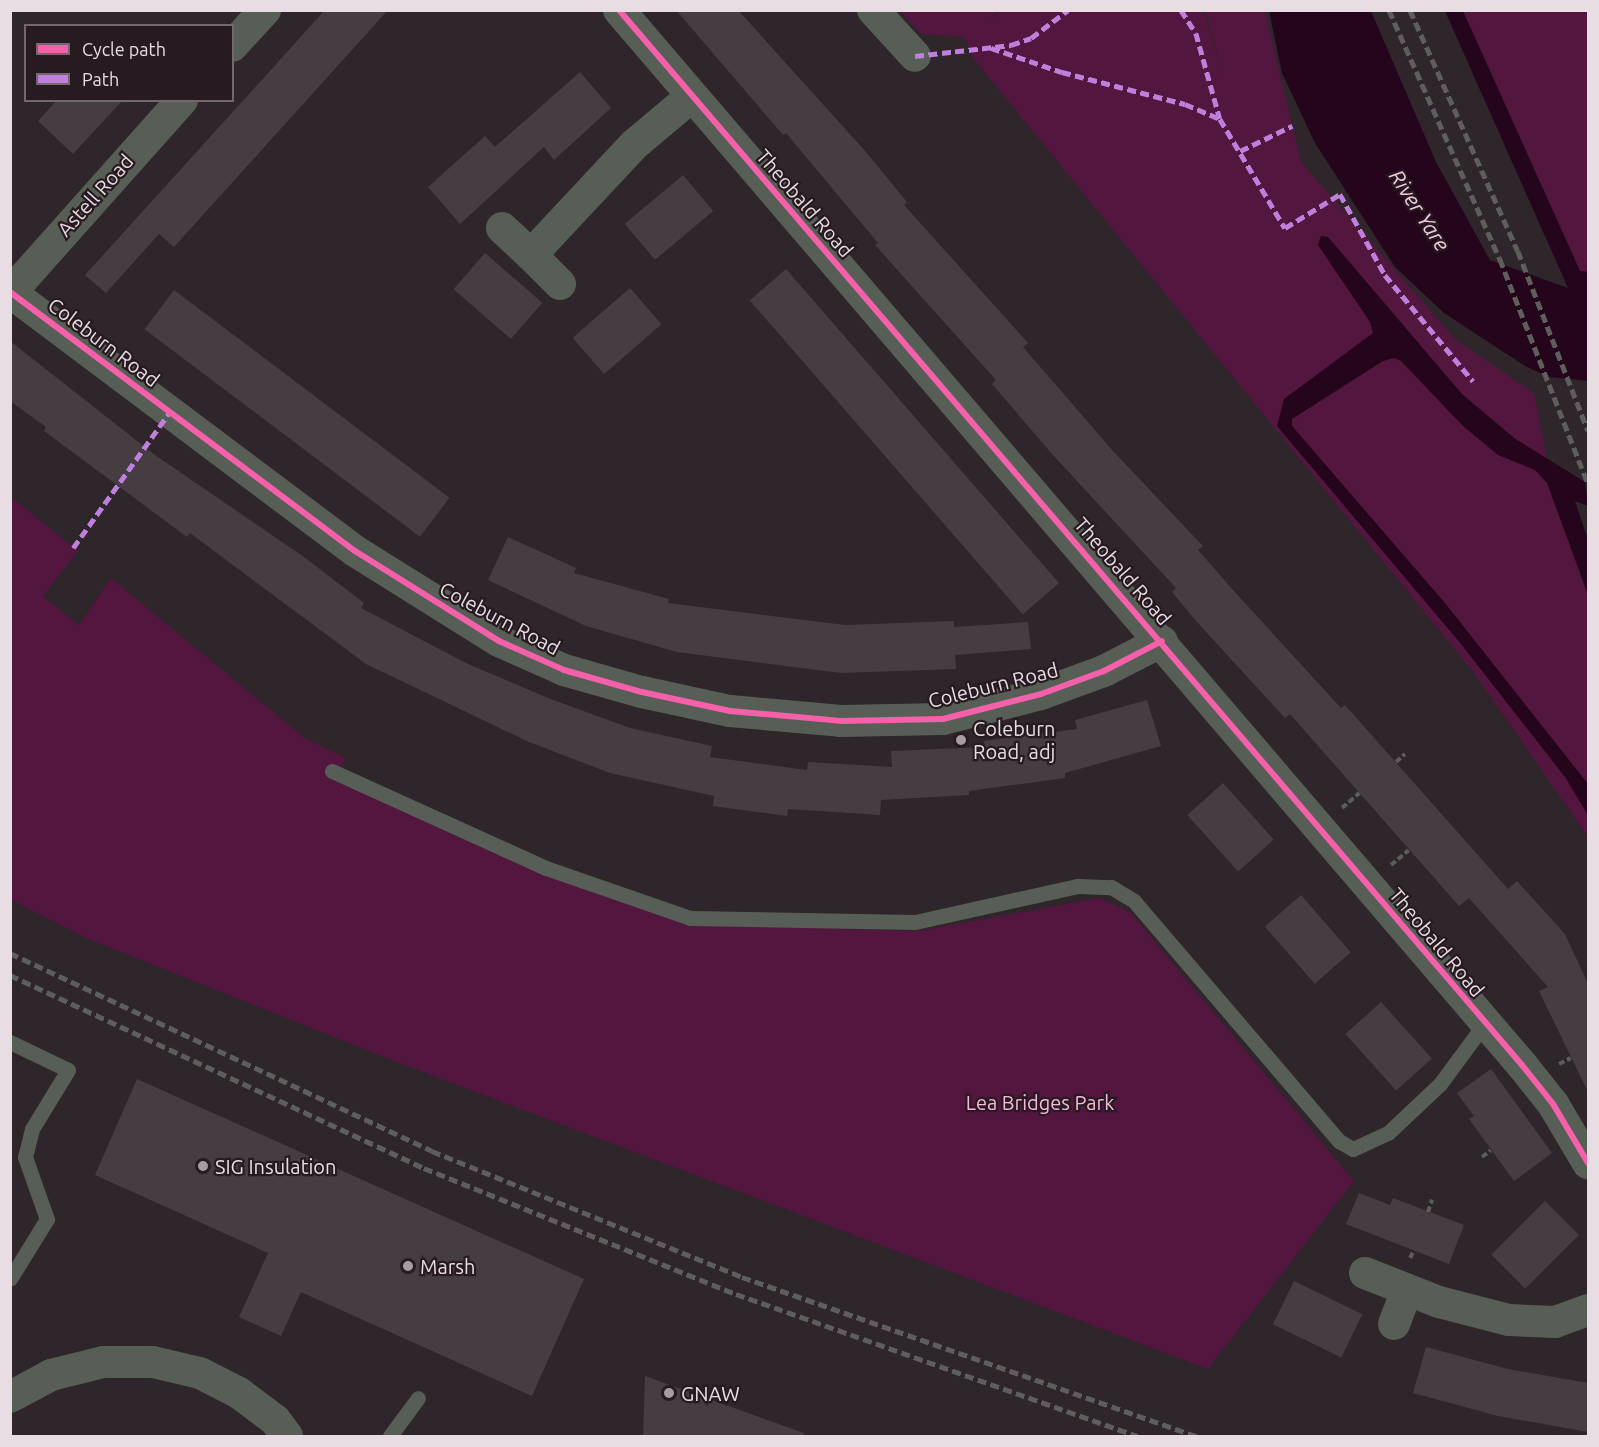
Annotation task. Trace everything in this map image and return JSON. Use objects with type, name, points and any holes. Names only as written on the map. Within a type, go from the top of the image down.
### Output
[{"type":"street","points":[[234,44],[265,10]]},
{"type":"street","name":"Theobald Road","points":[[619,10],[691,97],[1162,641],[1485,1023],[1553,1104],[1588,1163]]},
{"type":"street","points":[[873,10],[915,56]]},
{"type":"street","points":[[531,255],[636,144],[691,97]]},
{"type":"street","name":"Astell Road","points":[[11,292],[180,102]]},
{"type":"street","points":[[502,228],[560,284]]},
{"type":"street","name":"Coleburn Road","points":[[11,292],[356,551],[499,640],[564,670],[642,692],[730,711],[841,721],[943,719],[1041,694],[1113,667],[1162,641]]},
{"type":"street","points":[[1365,1273],[1439,1302],[1509,1320],[1555,1322],[1588,1310]]},
{"type":"street","points":[[1394,1324],[1407,1290]]},
{"type":"street","points":[[10,1397],[51,1375],[103,1362],[153,1362],[200,1372],[239,1393],[275,1420],[287,1437]]},
{"type":"lane","points":[[332,771],[546,868],[690,918],[915,922],[1078,886],[1111,887],[1134,901],[1340,1141],[1353,1149],[1388,1133],[1440,1084],[1485,1023]]},
{"type":"lane","points":[[10,1042],[68,1070],[32,1129],[25,1157],[48,1219],[10,1279]]},
{"type":"lane","points":[[390,1437],[418,1398]]},
{"type":"path","points":[[1396,762],[1405,754]]},
{"type":"path","points":[[1482,1157],[1491,1150]]},
{"type":"path","points":[[1428,1212],[1432,1200]]},
{"type":"green space","points":[[900,11],[999,11],[986,22],[1002,11],[1203,11],[1224,77],[1205,11],[1265,11],[1301,162],[1456,340],[1534,393],[1550,476],[1588,586],[1588,837],[1474,673],[973,58],[965,37],[921,34]]},
{"type":"green space","points":[[1463,11],[1588,11],[1588,272],[1580,271]]},
{"type":"green space","name":"Lea Bridges Park","points":[[10,496],[78,551],[43,596],[79,625],[111,578],[306,739],[346,758],[337,775],[706,925],[919,931],[1099,898],[1130,912],[1354,1181],[1208,1369],[399,1063],[86,938],[11,900]]},
{"type":"water","name":"River Yare","points":[[1269,11],[1371,11],[1436,162],[1490,260],[1568,288],[1445,11],[1463,11],[1580,271],[1588,272],[1588,381],[1549,377],[1525,366],[1444,313],[1395,267],[1315,143],[1282,73]]},
{"type":"water","points":[[1321,236],[1328,237],[1462,394],[1514,438],[1585,482],[1588,506],[1575,501],[1588,540],[1588,595],[1547,483],[1535,470],[1498,455],[1463,426],[1401,361],[1394,358],[1383,361],[1292,419],[1292,426],[1445,603],[1588,784],[1588,815],[1565,777],[1461,644],[1277,426],[1284,399],[1373,333],[1370,322],[1318,245]]},
{"type":"building","points":[[325,10],[388,10],[174,247],[159,234],[106,293],[85,275]]},
{"type":"building","points":[[676,10],[738,10],[866,152],[907,202],[904,205],[1028,343],[1023,347],[1113,451],[1203,546],[1198,550],[1233,590],[1341,708],[1345,705],[1508,889],[1517,881],[1565,934],[1588,984],[1588,1092],[1539,991],[1548,987],[1469,898],[1459,906],[1290,714],[1285,718],[1196,621],[1172,592],[1176,588],[1052,454],[992,384],[996,380],[875,245],[878,243],[786,133],[783,135]]},
{"type":"building","points":[[580,72],[611,108],[554,160],[544,147],[460,224],[428,187],[485,136],[495,147]]},
{"type":"building","points":[[55,102],[121,102],[73,154],[38,121]]},
{"type":"building","points":[[683,175],[713,211],[655,260],[625,224]]},
{"type":"building","points":[[485,253],[542,303],[511,339],[454,289]]},
{"type":"building","points":[[786,269],[1059,583],[1023,614],[750,300]]},
{"type":"building","points":[[630,288],[661,324],[604,374],[573,338]]},
{"type":"building","points":[[174,290],[450,498],[420,537],[145,329]]},
{"type":"building","points":[[10,341],[155,455],[304,557],[364,603],[361,608],[468,664],[548,698],[630,728],[712,746],[710,757],[807,770],[808,762],[892,767],[891,751],[985,747],[984,741],[1077,729],[1075,720],[1147,700],[1161,746],[1065,773],[1065,778],[969,791],[969,795],[881,800],[880,815],[788,809],[787,816],[713,806],[714,796],[610,773],[529,742],[366,664],[190,533],[187,537],[44,431],[46,427],[10,401]]},
{"type":"building","points":[[508,537],[576,568],[574,573],[669,599],[668,603],[845,625],[954,621],[954,627],[1028,622],[1031,649],[955,655],[956,669],[841,673],[677,652],[586,626],[488,580]]},
{"type":"building","points":[[1223,783],[1274,839],[1238,872],[1187,815]]},
{"type":"building","points":[[1301,895],[1351,952],[1315,984],[1265,926]]},
{"type":"building","points":[[1381,1002],[1432,1058],[1396,1091],[1345,1034]]},
{"type":"building","points":[[1491,1069],[1552,1153],[1514,1181],[1469,1119],[1474,1116],[1457,1093]]},
{"type":"building","name":"Marsh","points":[[137,1079],[584,1279],[532,1396],[301,1292],[281,1336],[239,1317],[268,1253],[95,1175]]},
{"type":"building","points":[[1359,1193],[1390,1205],[1393,1198],[1464,1225],[1449,1264],[1346,1224]]},
{"type":"building","points":[[1545,1201],[1579,1235],[1525,1289],[1491,1255]]},
{"type":"building","points":[[1294,1281],[1362,1314],[1341,1357],[1273,1324]]},
{"type":"building","points":[[1426,1347],[1508,1369],[1588,1383],[1588,1432],[1498,1416],[1413,1393]]},
{"type":"building","name":"GNAW","points":[[645,1376],[804,1433],[803,1437],[643,1437]]},
{"type":"railway","points":[[1389,10],[1500,259],[1588,484]]},
{"type":"railway","points":[[1410,10],[1518,251],[1588,431]]},
{"type":"railway","points":[[10,953],[432,1151],[742,1277],[1197,1436]]},
{"type":"railway","points":[[10,975],[424,1168],[736,1294],[1138,1436]]},
{"type":"marked path","points":[[915,56],[1011,45],[1031,38],[1068,10]]},
{"type":"marked path","points":[[1181,10],[1196,33],[1220,119]]},
{"type":"marked path","points":[[991,48],[1062,72],[1185,104],[1220,119],[1285,228],[1340,194],[1385,275],[1473,381]]},
{"type":"marked path","points":[[1240,151],[1292,126]]},
{"type":"marked path","points":[[73,548],[169,413]]},
{"type":"cycle path","points":[[619,10],[1522,1065],[1553,1104],[1588,1163]]},
{"type":"cycle path","points":[[10,292],[355,551],[499,641],[564,670],[642,692],[730,711],[841,721],[943,719],[1041,694],[1104,671],[1162,641]]},
{"type":"place","name":"Coleburn Road, adj","points":[[961,740]]},
{"type":"place","name":"SIG Insulation","points":[[203,1166]]},
{"type":"place","name":"Marsh","points":[[408,1266]]},
{"type":"place","name":"GNAW","points":[[669,1393]]}]
